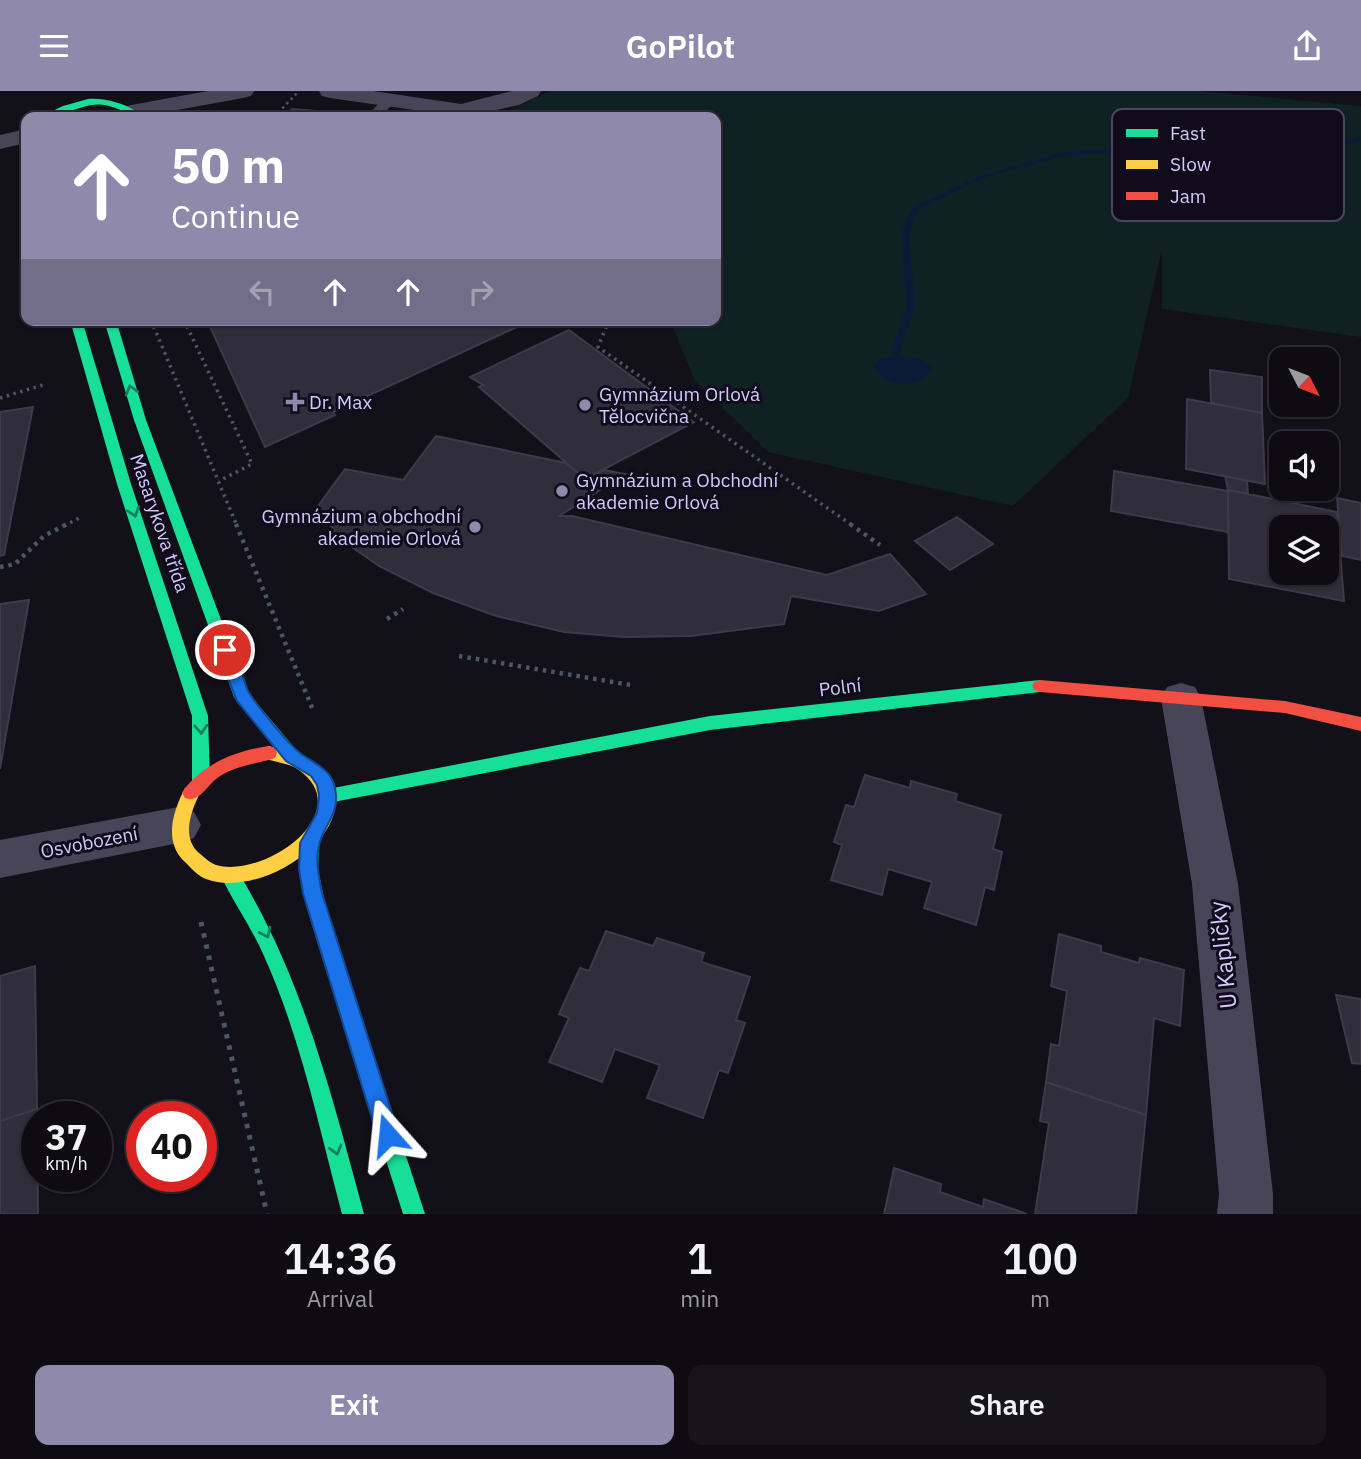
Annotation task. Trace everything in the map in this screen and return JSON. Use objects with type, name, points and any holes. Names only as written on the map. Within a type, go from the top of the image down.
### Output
[{"type":"street","points":[[72,106],[88,91]]},
{"type":"street","points":[[58,112],[98,101],[122,106],[243,91]]},
{"type":"street","points":[[330,91],[460,111],[511,100],[530,91]]},
{"type":"street","points":[[0,142],[21,137]]},
{"type":"street","name":"Masarykova třída","points":[[78,326],[124,485],[200,716],[201,781]]},
{"type":"street","name":"Masarykova třída","points":[[112,326],[141,420],[242,697],[292,757]]},
{"type":"street","name":"Polní","points":[[328,796],[710,723],[1034,685],[1284,707],[1361,724]]},
{"type":"street","name":"U Kapličky","points":[[1181,698],[1215,884],[1245,1181],[1245,1214]]},
{"type":"street","points":[[310,843],[270,869],[250,875],[230,876],[214,873],[186,852],[179,825],[186,800],[201,781],[232,761],[249,755],[270,753],[292,757],[317,771],[325,784],[328,796],[326,814],[310,843],[309,869],[318,915],[414,1214]]},
{"type":"street","name":"Osvobození","points":[[0,859],[179,825]]},
{"type":"street","points":[[230,876],[253,907],[275,951],[324,1108],[353,1214]]},
{"type":"lane","points":[[378,112],[390,100]]},
{"type":"path","points":[[279,112],[299,91]]},
{"type":"path","points":[[153,326],[313,710]]},
{"type":"path","points":[[187,326],[251,464],[219,481]]},
{"type":"path","points":[[607,326],[598,347],[880,545]]},
{"type":"path","points":[[0,398],[46,384]]},
{"type":"path","points":[[0,567],[15,564],[44,536],[79,518]]},
{"type":"path","points":[[387,619],[403,609]]},
{"type":"path","points":[[459,656],[631,685]]},
{"type":"path","points":[[201,922],[267,1214]]},
{"type":"shaded area","points":[[550,91],[1199,91],[1361,106],[1361,337],[1162,309],[1162,249],[1128,398],[1013,506],[768,452],[695,381],[672,326],[721,326],[721,112],[509,111]]},
{"type":"water","points":[[899,355],[922,360],[933,368],[919,380],[904,385],[888,380],[874,368],[879,359]]},
{"type":"building","points":[[292,109],[330,112],[289,112]]},
{"type":"building","points":[[210,326],[519,326],[333,412],[335,415],[265,447]]},
{"type":"building","name":"Gymnázium Orlová Tělocvična","points":[[569,330],[694,422],[585,479],[479,387],[483,385],[470,377]]},
{"type":"building","points":[[1210,370],[1262,377],[1262,413],[1211,403]]},
{"type":"building","points":[[1187,399],[1262,413],[1265,484],[1186,469]]},
{"type":"building","points":[[33,407],[4,555],[0,556],[0,412]]},
{"type":"building","name":"Gymnázium a obchodní akademie Orlová","points":[[436,436],[566,463],[585,479],[604,470],[625,474],[559,516],[572,516],[827,575],[890,554],[926,594],[879,611],[791,596],[784,624],[691,636],[624,637],[564,632],[496,616],[433,593],[379,566],[339,538],[318,506],[345,469],[403,480]]},
{"type":"building","points":[[1114,471],[1228,491],[1228,532],[1111,511]]},
{"type":"building","points":[[1225,476],[1247,481],[1248,494],[1228,490]]},
{"type":"building","points":[[1228,490],[1269,498],[1269,501],[1282,501],[1337,512],[1337,515],[1269,515],[1269,585],[1339,585],[1339,537],[1344,601],[1229,579]]},
{"type":"building","points":[[1339,498],[1361,503],[1361,560],[1342,556]]},
{"type":"building","points":[[957,517],[993,544],[950,570],[915,541]]},
{"type":"building","points":[[29,600],[0,769],[0,604]]},
{"type":"building","points":[[865,775],[910,788],[911,781],[957,794],[955,801],[1001,815],[993,849],[1002,852],[994,890],[985,887],[976,925],[924,908],[932,882],[888,869],[882,895],[831,880],[842,845],[834,842],[846,805],[854,807]]},
{"type":"building","points":[[606,931],[653,946],[657,938],[704,953],[701,962],[750,977],[736,1020],[745,1023],[728,1073],[719,1070],[703,1118],[647,1098],[660,1065],[615,1049],[602,1082],[549,1062],[569,1018],[559,1014],[580,968],[589,971]]},
{"type":"building","points":[[1059,934],[1101,946],[1101,952],[1139,963],[1140,958],[1184,970],[1180,1026],[1154,1018],[1146,1115],[1046,1082],[1051,1044],[1059,1046],[1067,991],[1051,986]]},
{"type":"building","points":[[35,966],[37,1101],[21,1101],[21,1114],[0,1121],[0,976]]},
{"type":"building","points":[[1336,995],[1361,999],[1361,1064],[1352,1063]]},
{"type":"building","points":[[1046,1082],[1146,1115],[1136,1214],[1035,1214],[1049,1123],[1040,1121]]},
{"type":"building","points":[[21,1114],[21,1192],[38,1192],[38,1214],[0,1214],[0,1121]]},
{"type":"building","points":[[894,1168],[941,1184],[940,1192],[983,1207],[984,1199],[1027,1214],[884,1214]]},
{"type":"waterway","points":[[1344,143],[1361,139]]},
{"type":"waterway","points":[[895,353],[911,306],[905,235],[915,208],[985,176],[1060,155],[1112,150]]},
{"type":"traffic: fast","points":[[57,112],[88,102],[110,103],[131,112]]},
{"type":"traffic: fast","points":[[78,326],[124,484],[200,716],[201,781]]},
{"type":"traffic: fast","points":[[112,326],[140,420],[242,697],[292,757]]},
{"type":"traffic: fast","points":[[328,796],[710,723],[1040,686]]},
{"type":"traffic: fast","points":[[310,843],[309,869],[318,915],[414,1214]]},
{"type":"traffic: fast","points":[[230,876],[253,914],[290,996],[318,1083],[353,1214]]},
{"type":"traffic: slow","points":[[191,793],[180,823],[181,839],[188,854],[209,872],[236,876],[265,869],[293,854],[315,833],[327,809],[325,786],[305,765],[269,753]]},
{"type":"traffic: jam","points":[[1040,686],[1285,707],[1361,724]]},
{"type":"traffic: jam","points":[[191,793],[216,770],[247,757],[269,753]]},
{"type":"place","name":"Dr. Max","points":[[295,402]]},
{"type":"place","name":"Gymnázium Orlová Tělocvična","points":[[585,405]]},
{"type":"place","name":"Gymnázium a Obchodní akademie Orlová","points":[[562,491]]},
{"type":"place","name":"Gymnázium a obchodní akademie Orlová","points":[[475,527]]},
{"type":"route","points":[[225,650],[242,697],[292,757],[317,771],[325,784],[328,796],[326,814],[310,843],[312,893],[388,1135]]}]
